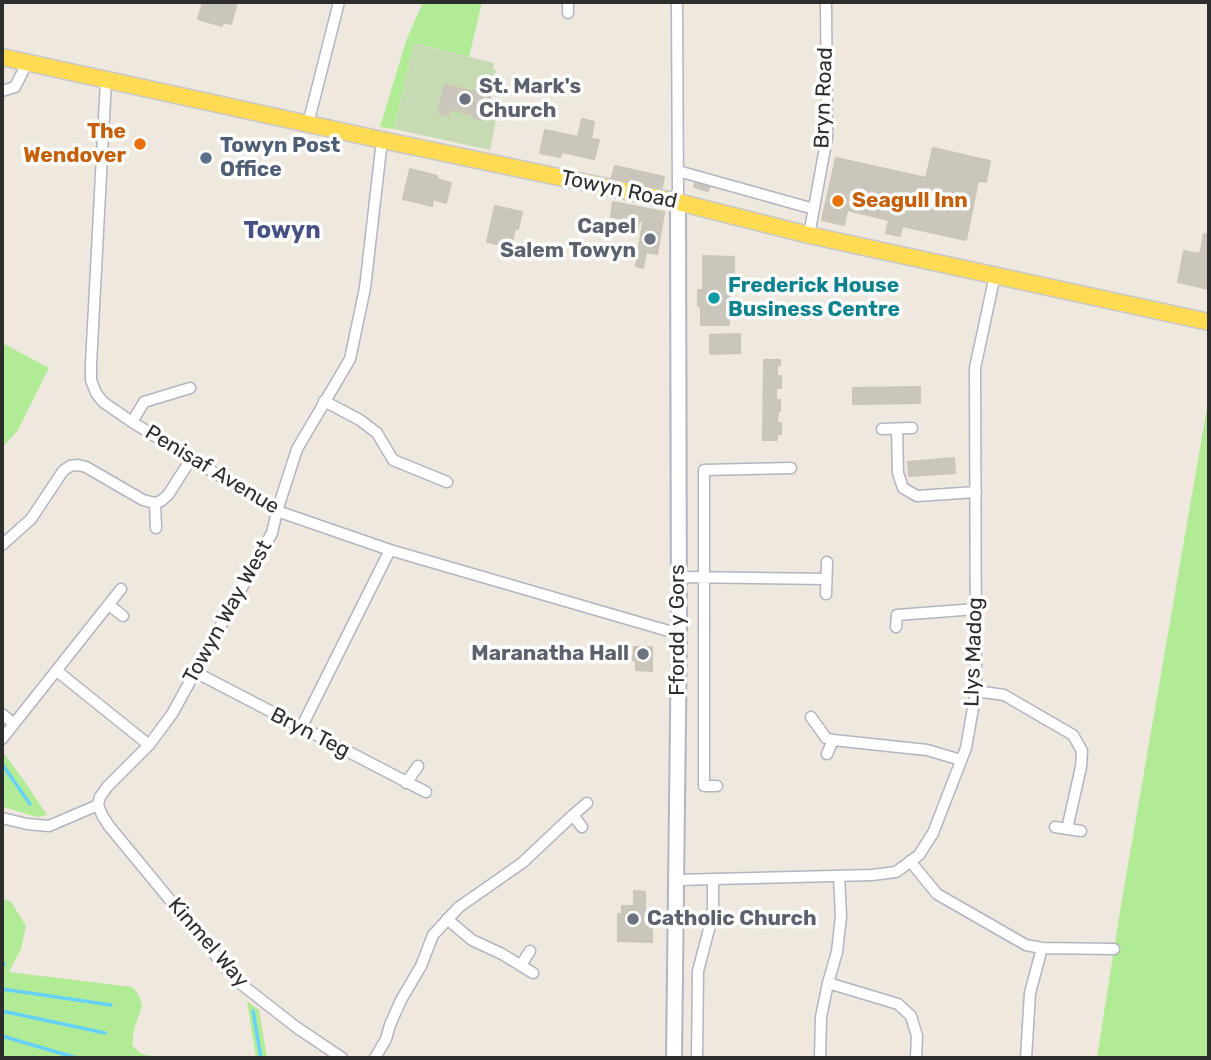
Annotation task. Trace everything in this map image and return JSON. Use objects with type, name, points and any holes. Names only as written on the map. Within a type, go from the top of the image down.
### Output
[{"type":"main road","name":"Towyn Road","points":[[2,57],[678,202],[809,235],[1209,322]]},
{"type":"street","points":[[308,124],[339,2]]},
{"type":"street","points":[[677,2],[678,202]]},
{"type":"street","name":"Bryn Road","points":[[809,235],[827,137],[826,2]]},
{"type":"street","points":[[2,91],[15,87],[27,63]]},
{"type":"street","name":"Penisaf Avenue","points":[[106,80],[91,380],[103,402],[277,511],[390,550],[679,634]]},
{"type":"street","name":"Towyn Way West","points":[[98,805],[107,787],[149,745],[172,714],[272,533],[297,449],[350,359],[365,288],[382,140]]},
{"type":"street","points":[[678,171],[814,209]]},
{"type":"street","name":"Ffordd y Gors","points":[[674,1058],[679,634],[678,202]]},
{"type":"street","name":"Llys Madog","points":[[676,880],[872,875],[896,872],[919,855],[933,833],[966,748],[976,691],[975,368],[995,275]]},
{"type":"street","points":[[132,422],[144,402],[190,388]]},
{"type":"street","points":[[324,401],[360,420],[377,433],[393,460],[447,482]]},
{"type":"street","points":[[882,429],[912,428]]},
{"type":"street","points":[[897,429],[898,473],[903,488],[917,495],[976,492]]},
{"type":"street","points":[[2,545],[30,519],[63,471],[70,466],[86,467],[143,500],[155,503],[168,495],[191,459]]},
{"type":"street","points":[[717,786],[704,786],[704,470],[791,468]]},
{"type":"street","points":[[155,503],[156,528]]},
{"type":"street","points":[[300,728],[390,550]]},
{"type":"street","points":[[826,594],[827,562]]},
{"type":"street","points":[[679,577],[826,579]]},
{"type":"street","points":[[2,739],[121,589]]},
{"type":"street","points":[[109,605],[123,616]]},
{"type":"street","points":[[896,627],[897,615],[976,609]]},
{"type":"street","points":[[57,671],[149,745]]},
{"type":"street","name":"Bryn Teg","points":[[195,672],[426,792]]},
{"type":"street","points":[[976,691],[1004,695],[1073,735],[1082,751],[1082,759],[1068,829]]},
{"type":"street","points":[[2,714],[14,724]]},
{"type":"street","points":[[811,717],[826,738],[926,750],[961,760]]},
{"type":"street","points":[[827,754],[833,740]]},
{"type":"street","points":[[407,783],[418,766]]},
{"type":"street","points":[[375,1058],[386,1039],[401,1000],[421,966],[433,935],[458,907],[522,863],[587,803]]},
{"type":"street","points":[[2,818],[48,826],[98,805]]},
{"type":"street","name":"Kinmel Way","points":[[98,805],[109,826],[236,980],[296,1027],[342,1058]]},
{"type":"street","points":[[573,815],[582,827]]},
{"type":"street","points":[[1055,827],[1080,831]]},
{"type":"street","points":[[910,861],[937,894],[1026,945],[1042,948],[1114,949]]},
{"type":"street","points":[[820,1058],[821,1017],[837,952],[841,916],[839,876]]},
{"type":"street","points":[[697,1058],[698,971],[711,919],[713,879]]},
{"type":"street","points":[[447,919],[471,940],[533,973]]},
{"type":"street","points":[[1026,1058],[1030,993],[1042,948]]},
{"type":"street","points":[[521,965],[530,951]]},
{"type":"street","points":[[828,983],[898,1004],[905,1010],[911,1016],[917,1036],[915,1058]]},
{"type":"green space","points":[[423,2],[482,2],[469,57],[414,43],[394,129],[380,127],[406,41]]},
{"type":"green space","points":[[414,43],[494,63],[493,69],[496,70],[488,103],[499,105],[490,150],[394,129]]},
{"type":"green space","points":[[2,343],[49,368],[18,430],[2,448]]},
{"type":"green space","points":[[1209,396],[1209,1058],[1097,1058],[1119,917]]},
{"type":"green space","points":[[2,751],[47,815],[37,817],[4,807]]},
{"type":"green space","points":[[2,898],[11,902],[26,926],[21,949],[9,972],[132,987],[139,995],[142,1006],[132,1045],[141,1054],[163,1058],[2,1058]]},
{"type":"green space","points":[[247,1001],[259,1010],[267,1058],[256,1058]]},
{"type":"building","points":[[203,2],[237,2],[231,24],[223,22],[222,26],[198,19]]},
{"type":"building","name":"St. Mark's Church","points":[[445,85],[490,95],[488,103],[498,105],[495,118],[473,118],[474,115],[449,109],[448,115],[439,113]]},
{"type":"building","points":[[582,119],[594,122],[591,139],[599,140],[594,159],[562,152],[560,157],[540,153],[545,130],[578,137]]},
{"type":"building","points":[[933,148],[990,161],[986,182],[978,181],[966,240],[902,226],[900,236],[886,233],[889,220],[847,210],[844,225],[822,220],[836,158],[926,178]]},
{"type":"building","points":[[615,166],[664,177],[661,192],[611,181]]},
{"type":"building","points":[[410,169],[437,176],[437,179],[451,183],[446,203],[433,199],[432,206],[403,199]]},
{"type":"building","points":[[696,181],[710,185],[708,191],[694,187]]},
{"type":"building","points":[[613,202],[664,212],[662,225],[639,221],[637,233],[627,231],[630,220],[611,217]]},
{"type":"building","points":[[495,206],[522,212],[511,247],[487,242]]},
{"type":"building","name":"Capel Salem Towyn","points":[[643,222],[662,225],[657,254],[646,252],[643,268],[636,266]]},
{"type":"building","points":[[1204,234],[1209,235],[1209,289],[1178,282],[1184,251],[1200,254]]},
{"type":"building","name":"Frederick House Business Centre","points":[[703,256],[734,257],[734,278],[729,277],[729,325],[701,325],[698,290],[703,290]]},
{"type":"building","points":[[740,334],[740,353],[710,354],[710,335]]},
{"type":"building","points":[[764,360],[780,360],[777,376],[781,376],[781,388],[776,388],[776,400],[780,400],[777,423],[781,423],[781,434],[777,434],[777,440],[763,440]]},
{"type":"building","points":[[920,387],[920,403],[853,404],[853,388]]},
{"type":"building","points":[[954,458],[955,473],[909,476],[908,462]]},
{"type":"building","name":"Maranatha Hall","points":[[634,647],[652,647],[652,671],[636,670],[636,660],[633,660]]},
{"type":"building","name":"Catholic Church","points":[[634,891],[645,892],[645,910],[649,910],[648,924],[652,924],[652,942],[618,941],[618,914],[622,914],[622,906],[634,906]]},
{"type":"waterway","points":[[2,764],[30,804]]},
{"type":"waterway","points":[[2,989],[111,1005]]},
{"type":"waterway","points":[[2,1011],[105,1033]]},
{"type":"waterway","points":[[253,1011],[261,1058]]},
{"type":"waterway","points":[[2,1036],[77,1058]]},
{"type":"place","name":"St. Mark's Church","points":[[465,99]]},
{"type":"place","name":"The Wendover","points":[[140,144]]},
{"type":"place","name":"Towyn Post Office","points":[[206,158]]},
{"type":"place","name":"Seagull Inn","points":[[838,201]]},
{"type":"place","name":"Capel Salem Towyn","points":[[650,239]]},
{"type":"place","name":"Frederick House Business Centre","points":[[714,298]]},
{"type":"place","name":"Maranatha Hall","points":[[643,654]]},
{"type":"place","name":"Catholic Church","points":[[633,919]]},
{"type":"district","name":"Towyn","points":[[282,231]]}]
